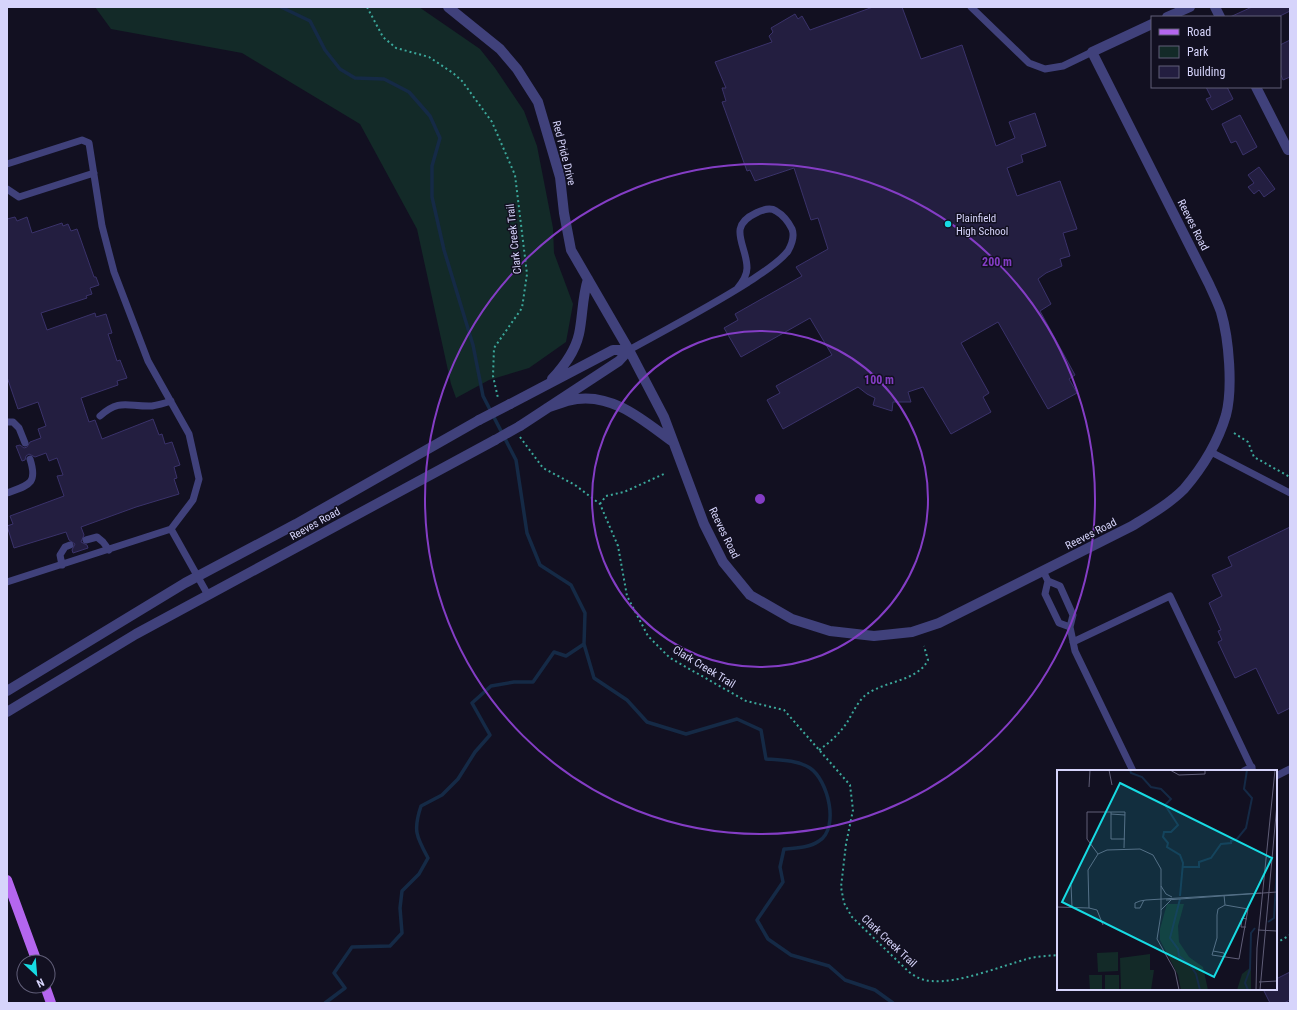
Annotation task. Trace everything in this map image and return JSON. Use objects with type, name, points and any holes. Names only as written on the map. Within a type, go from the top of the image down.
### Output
[{"type":"main road","points":[[7,880],[33,954]]},
{"type":"street","name":"Red Pride Drive","points":[[448,7],[500,48],[517,69],[538,102],[560,177],[564,213],[571,250],[629,350]]},
{"type":"street","points":[[1169,16],[1190,7]]},
{"type":"street","points":[[1215,7],[1220,16]]},
{"type":"street","points":[[1092,52],[1151,24]]},
{"type":"street","name":"Reeves Road","points":[[629,350],[664,417],[704,524],[724,562],[750,595],[792,619],[830,631],[874,636],[912,632],[939,624],[1132,526],[1160,509],[1183,489],[1211,452],[1226,414],[1230,370],[1226,333],[1221,312],[1209,284],[1092,52]]},
{"type":"street","points":[[1257,88],[1288,150]]},
{"type":"street","points":[[550,382],[573,351],[579,335],[582,298],[588,278]]},
{"type":"street","name":"Reeves Road","points":[[7,691],[197,577],[296,524],[505,403],[568,374],[613,350],[629,350]]},
{"type":"street","name":"Reeves Road","points":[[7,712],[136,634],[495,440],[519,429],[547,408],[619,361],[629,350]]},
{"type":"street","points":[[547,408],[577,399],[608,402],[624,408],[641,418],[674,442]]},
{"type":"lane","points":[[971,7],[1029,64],[1045,69],[1057,67],[1092,52]]},
{"type":"lane","points":[[7,164],[82,140],[89,143],[102,226],[114,272],[148,360],[189,434],[199,479],[194,500],[171,530],[7,582]]},
{"type":"lane","points":[[7,189],[19,197],[94,173]]},
{"type":"lane","points":[[629,350],[737,289],[763,272],[787,252],[794,240],[792,229],[784,216],[772,209],[762,210],[748,216],[740,226],[740,239],[747,267],[745,278],[737,289]]},
{"type":"lane","points":[[100,416],[109,408],[117,404],[153,406],[171,401]]},
{"type":"lane","points":[[7,422],[13,422],[19,428],[25,443]]},
{"type":"lane","points":[[1211,452],[1290,493]]},
{"type":"lane","points":[[7,492],[28,485],[33,480],[34,473],[30,459]]},
{"type":"lane","points":[[171,530],[208,595]]},
{"type":"lane","points":[[86,540],[97,537],[109,550]]},
{"type":"lane","points":[[62,565],[60,555],[66,547],[70,545]]},
{"type":"lane","points":[[1043,571],[1048,581],[1045,594],[1056,617],[1059,623],[1070,626]]},
{"type":"lane","points":[[1048,581],[1060,586],[1073,615],[1070,626],[1075,651],[1133,770]]},
{"type":"lane","points":[[1073,642],[1170,596],[1252,769]]},
{"type":"lane","points":[[1277,776],[1290,769]]},
{"type":"path","name":"Clark Creek Trail","points":[[367,7],[383,37],[396,48],[428,57],[454,73],[462,81],[492,122],[515,176],[527,274],[522,308],[494,348],[493,376],[497,396],[505,403]]},
{"type":"path","name":"Clark Creek Trail","points":[[519,429],[525,445],[543,468],[575,485],[600,504],[618,546],[627,596],[648,636],[670,658],[746,701],[784,710],[850,785],[853,810],[846,844],[842,887],[844,903],[852,917],[909,972],[920,979],[932,982],[948,980],[1000,968],[1029,959],[1057,955]]},
{"type":"path","points":[[1234,433],[1248,442],[1254,457],[1290,477]]},
{"type":"path","points":[[600,504],[606,496],[624,492],[666,473]]},
{"type":"path","points":[[819,750],[834,739],[866,694],[883,685],[915,674],[924,667],[928,660],[924,646]]},
{"type":"path","points":[[1277,942],[1290,935]]},
{"type":"green space","points":[[95,7],[419,7],[480,49],[495,68],[524,111],[537,146],[553,228],[554,253],[573,304],[566,342],[529,368],[489,380],[456,398],[451,384],[417,229],[360,124],[242,53],[111,29]]},
{"type":"building","name":"Plainfield High School","points":[[873,7],[902,7],[921,59],[962,45],[996,146],[1015,138],[1009,122],[1035,113],[1046,146],[1021,155],[1023,162],[1007,168],[1017,196],[1060,181],[1077,229],[1063,233],[1070,256],[1060,259],[1062,266],[1046,273],[1038,279],[1051,304],[1040,311],[1075,375],[1069,379],[1077,393],[1048,409],[998,322],[961,343],[989,393],[983,397],[991,412],[951,434],[923,387],[908,392],[911,402],[893,402],[892,411],[873,405],[875,398],[858,387],[783,429],[767,400],[780,393],[776,386],[832,355],[810,318],[741,357],[724,328],[738,320],[735,314],[802,276],[796,267],[828,249],[818,218],[811,220],[794,168],[755,181],[750,170],[747,171],[722,102],[726,101],[722,88],[726,88],[715,62],[772,42],[769,36],[773,32],[771,28],[795,14],[798,19],[802,16],[810,30]]},
{"type":"building","points":[[1252,7],[1290,7],[1290,11],[1280,16],[1232,16]]},
{"type":"building","points":[[1290,40],[1290,77],[1283,80],[1281,75],[1281,44]]},
{"type":"building","points":[[1206,88],[1228,88],[1233,99],[1212,110],[1206,99],[1211,97]]},
{"type":"building","points":[[1240,115],[1257,147],[1243,155],[1236,141],[1231,143],[1222,124]]},
{"type":"building","points":[[1259,167],[1275,189],[1264,197],[1259,190],[1254,194],[1248,187],[1254,183],[1248,175]]},
{"type":"building","points":[[15,217],[17,221],[27,217],[32,233],[62,223],[63,226],[68,224],[71,231],[77,229],[94,277],[96,277],[99,285],[90,288],[92,294],[86,296],[87,298],[41,313],[47,330],[95,313],[96,317],[106,314],[112,333],[108,334],[117,361],[120,360],[127,378],[117,381],[118,385],[81,398],[89,422],[95,420],[102,439],[153,419],[159,435],[162,434],[165,444],[172,442],[180,465],[174,467],[177,478],[174,479],[179,494],[136,507],[81,527],[84,535],[81,542],[87,545],[88,548],[73,553],[72,550],[75,544],[69,540],[66,532],[14,548],[7,526],[13,524],[10,516],[64,496],[57,476],[63,475],[57,458],[49,461],[46,453],[35,457],[29,454],[26,456],[25,460],[22,461],[16,446],[20,445],[24,448],[27,447],[30,442],[41,438],[38,429],[46,426],[38,402],[18,409],[7,377],[7,219]]},
{"type":"building","points":[[1290,527],[1290,708],[1278,714],[1256,668],[1235,678],[1218,642],[1222,640],[1218,631],[1221,630],[1209,603],[1222,596],[1212,575],[1232,566],[1228,557]]},
{"type":"building","points":[[1290,972],[1290,1000],[1284,1003],[1270,1003],[1264,990],[1277,990],[1277,978]]},
{"type":"waterway","points":[[281,7],[310,21],[325,50],[340,69],[355,78],[384,79],[409,92],[430,116],[440,138],[432,166],[432,197],[444,250],[473,345],[483,396],[516,460],[527,533],[540,565],[571,585],[585,613],[584,644],[594,678],[627,700],[647,722],[686,734],[737,719],[761,730],[766,759],[800,763],[810,768],[816,774],[822,783],[829,804],[829,826],[825,835],[819,841],[811,845],[784,849],[780,867],[783,882],[757,920],[768,939],[791,955],[829,966],[845,980],[875,990],[893,1003]]},
{"type":"waterway","points":[[325,1003],[345,988],[334,973],[352,947],[390,946],[402,933],[400,908],[402,891],[419,874],[428,858],[417,833],[417,821],[421,806],[442,795],[458,779],[475,752],[490,735],[472,703],[491,686],[514,682],[533,682],[554,652],[566,656],[584,644]]},
{"type":"place","name":"Plainfield High School","points":[[948,224]]}]
